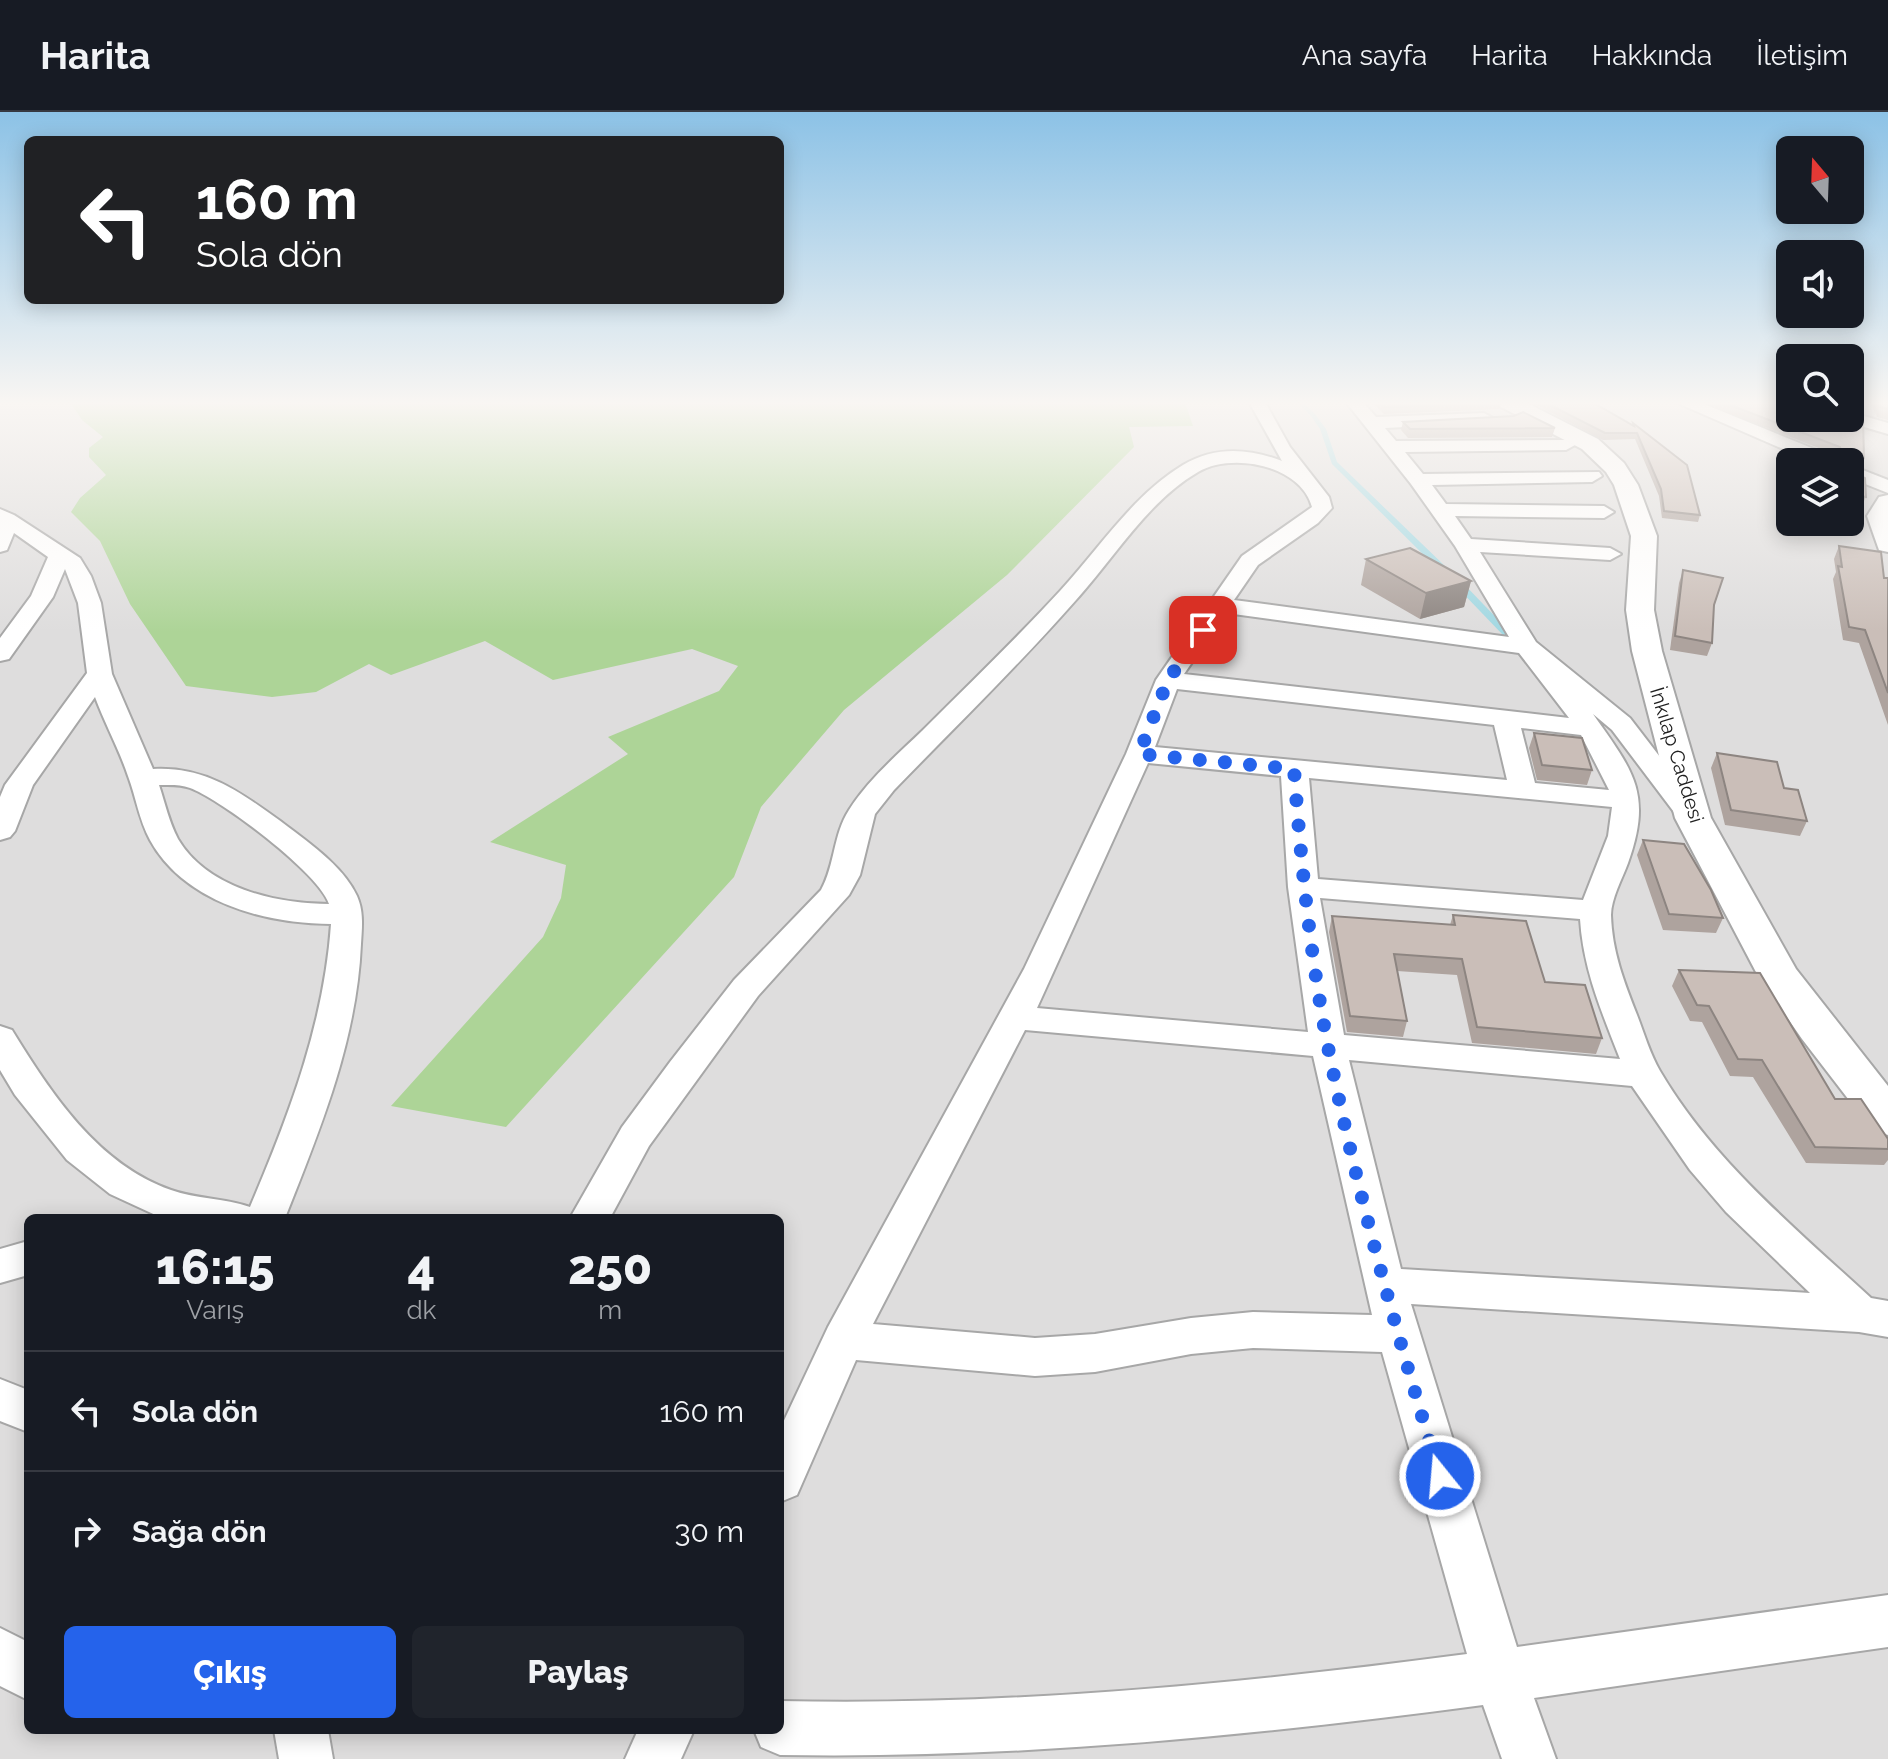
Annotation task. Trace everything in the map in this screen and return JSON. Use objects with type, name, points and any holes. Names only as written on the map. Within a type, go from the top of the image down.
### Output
[{"type":"street","points":[[592,1214],[635,1137],[683,1071],[746,988],[834,895],[845,875],[861,813],[884,784],[1071,593],[1146,506],[1180,479]]},
{"type":"street","points":[[784,1471],[843,1340],[1040,969],[1139,754],[1168,680],[1250,561],[1322,508],[1319,497],[1304,479]]},
{"type":"street","points":[[1418,480],[1468,479]]},
{"type":"street","name":"İnkılap Caddesi","points":[[1622,479],[1644,536],[1640,610],[1647,651],[1693,818],[1778,974],[1888,1118]]},
{"type":"street","points":[[1869,479],[1888,487]]},
{"type":"street","points":[[1418,480],[1465,545],[1527,647],[1613,763],[1627,800],[1623,836],[1595,911],[1598,950],[1643,1074],[1696,1149],[1740,1201],[1873,1316]]},
{"type":"street","points":[[1888,502],[1880,516],[1888,544]]},
{"type":"street","points":[[1440,510],[1604,512]]},
{"type":"street","points":[[2,527],[60,555],[79,572],[92,612],[100,673],[143,778],[156,825],[170,849],[194,873],[252,902],[312,916],[347,914]]},
{"type":"street","points":[[1465,545],[1610,554]]},
{"type":"street","points":[[0,654],[42,597],[60,555]]},
{"type":"street","points":[[1221,605],[1527,647],[1621,724],[1693,818]]},
{"type":"street","points":[[0,831],[19,785],[100,673]]},
{"type":"street","points":[[1168,680],[1590,728]]},
{"type":"street","points":[[1506,720],[1523,790]]},
{"type":"street","points":[[1139,754],[1627,800]]},
{"type":"street","points":[[1294,769],[1303,887],[1328,1046],[1384,1285],[1396,1334],[1500,1676],[1529,1759]]},
{"type":"street","points":[[143,778],[200,781],[225,795],[319,870],[340,891],[347,914],[340,1000],[330,1048],[302,1129],[267,1214]]},
{"type":"street","points":[[1303,887],[1595,911]]},
{"type":"street","points":[[1013,1017],[1643,1074]]},
{"type":"street","points":[[0,1038],[47,1115],[79,1148],[115,1177],[178,1214]]},
{"type":"street","points":[[0,1266],[24,1259]]},
{"type":"street","points":[[1384,1285],[1873,1316]]},
{"type":"street","points":[[843,1340],[1035,1357],[1095,1353],[1191,1336],[1253,1330],[1396,1334]]},
{"type":"street","points":[[0,1399],[24,1410]]},
{"type":"street","points":[[784,1728],[940,1729],[1099,1721],[1500,1676],[1888,1621]]},
{"type":"street","points":[[302,1734],[306,1759]]},
{"type":"street","points":[[652,1759],[665,1734]]},
{"type":"shaded area","points":[[0,479],[1776,479],[1776,536],[1864,536],[1864,479],[1888,479],[1888,1759],[0,1759]]},
{"type":"green space","points":[[102,479],[1102,479],[1007,575],[844,710],[761,807],[734,877],[506,1127],[391,1106],[543,937],[561,898],[566,865],[490,842],[628,754],[608,737],[719,691],[738,666],[692,649],[553,680],[485,641],[391,675],[369,664],[316,692],[272,697],[186,686],[130,604],[100,541],[71,512],[80,498]]},
{"type":"building","points":[[1657,479],[1691,479],[1700,515],[1664,511]]},
{"type":"building","points":[[1839,546],[1881,552],[1884,578],[1888,578],[1888,693],[1865,630],[1849,627],[1838,566],[1842,567]]},
{"type":"building","points":[[1410,548],[1471,581],[1426,593],[1366,559]]},
{"type":"building","points":[[1683,570],[1723,578],[1714,605],[1712,643],[1675,636]]},
{"type":"building","points":[[1534,733],[1582,738],[1592,770],[1542,765]]},
{"type":"building","points":[[1717,753],[1777,762],[1784,788],[1798,790],[1807,821],[1731,810]]},
{"type":"building","points":[[1643,840],[1684,844],[1711,890],[1723,918],[1669,914]]},
{"type":"building","points":[[1453,915],[1526,921],[1545,982],[1585,985],[1602,1038],[1477,1027],[1462,959],[1394,954],[1407,1021],[1350,1016],[1332,916],[1455,925]]},
{"type":"building","points":[[1679,970],[1760,973],[1835,1099],[1861,1099],[1888,1139],[1888,1149],[1815,1147],[1762,1060],[1738,1059],[1709,1006],[1697,1005]]},
{"type":"waterway","points":[[1350,479],[1445,571]]},
{"type":"waterway","points":[[1458,583],[1506,633]]},
{"type":"route","points":[[1203,630],[1168,680],[1139,754],[1294,769],[1303,887],[1328,1046],[1396,1334],[1440,1476]]}]
